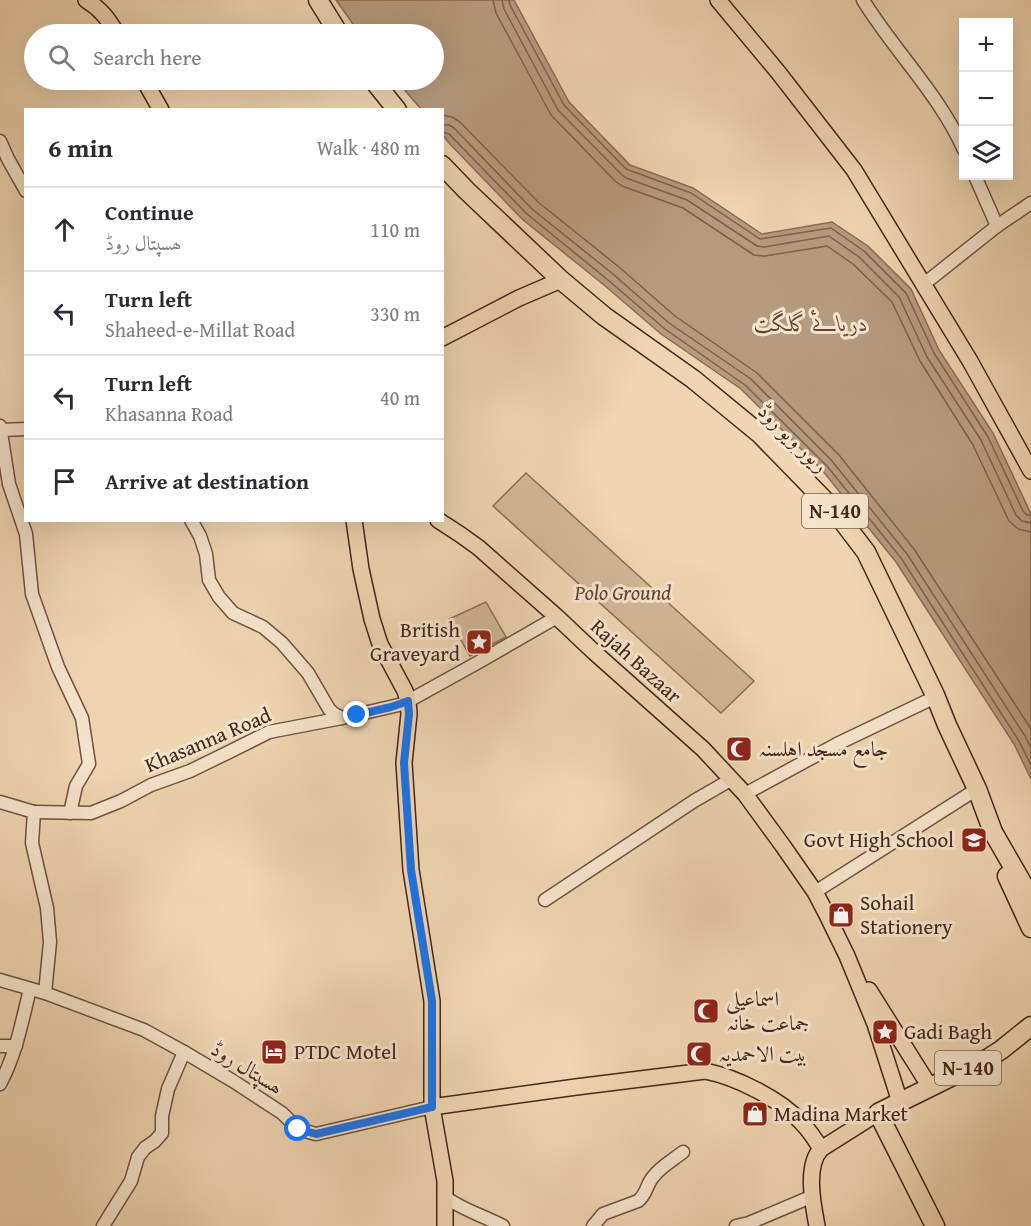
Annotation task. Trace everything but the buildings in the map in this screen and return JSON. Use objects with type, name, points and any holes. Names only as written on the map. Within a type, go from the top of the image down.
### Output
[{"type":"highway","points":[[318,0],[333,24]]},
{"type":"highway","points":[[381,90],[395,108]]},
{"type":"highway","name":"ریور ویو روڈ","points":[[444,167],[561,280],[604,316],[693,380],[759,434],[834,510],[866,552],[935,695],[977,789],[993,832],[1031,898]]},
{"type":"highway","name":"N-140","points":[[993,832],[996,854],[1031,928]]},
{"type":"highway","name":"N-140","points":[[878,1113],[987,1059],[1031,1026]]},
{"type":"highway","points":[[878,1113],[935,1226]]},
{"type":"main road","points":[[86,0],[98,7],[110,24]]},
{"type":"main road","points":[[718,0],[855,170],[970,361],[1031,471]]},
{"type":"main road","points":[[150,90],[160,108]]},
{"type":"main road","points":[[444,337],[519,298],[561,280]]},
{"type":"main road","points":[[354,522],[361,569],[372,619],[380,644],[408,701],[409,714],[404,763],[411,870],[432,1001],[432,1107],[445,1181],[445,1226]]},
{"type":"main road","name":"Rajah Bazaar","points":[[441,522],[479,548],[556,616],[703,749],[732,779],[783,846],[814,892],[881,1021]]},
{"type":"main road","points":[[881,1021],[930,1087]]},
{"type":"main road","points":[[881,1021],[900,1102]]},
{"type":"main road","points":[[432,1107],[705,1071],[739,1082],[787,1109],[801,1120],[821,1149]]},
{"type":"main road","points":[[818,1226],[813,1196],[813,1161],[816,1154],[878,1113]]},
{"type":"street","points":[[863,0],[916,75],[936,99],[959,142]]},
{"type":"street","points":[[0,141],[24,187]]},
{"type":"street","points":[[977,180],[997,226]]},
{"type":"street","points":[[924,284],[997,226],[1031,203]]},
{"type":"street","points":[[24,429],[0,428],[9,484],[26,534],[32,594],[58,667],[81,718],[89,764],[76,786],[70,813]]},
{"type":"street","points":[[192,522],[206,554],[209,580],[219,597],[234,613],[263,627],[282,643],[308,673],[328,709],[342,718]]},
{"type":"street","name":"Khasanna Road","points":[[0,801],[34,812],[91,813],[121,801],[151,785],[209,762],[269,732],[342,718],[408,701],[556,616]]},
{"type":"street","points":[[745,794],[837,744],[927,701]]},
{"type":"street","points":[[545,900],[694,801],[732,779]]},
{"type":"street","points":[[814,892],[977,789]]},
{"type":"street","points":[[34,812],[32,843],[47,908],[50,942],[45,993]]},
{"type":"street","name":"ھسپتال روڈ","points":[[0,980],[45,993],[144,1030],[282,1113],[298,1129],[316,1134],[432,1107]]},
{"type":"street","points":[[0,1084],[16,1046],[30,989]]},
{"type":"street","points":[[0,1046],[16,1046]]},
{"type":"street","points":[[103,1226],[131,1181],[138,1157],[162,1133],[162,1116],[168,1089],[184,1052]]},
{"type":"street","points":[[593,1226],[603,1214],[642,1198],[654,1175],[682,1152]]},
{"type":"street","points":[[736,1226],[749,1223],[813,1196]]},
{"type":"street","points":[[445,1197],[474,1214],[503,1226]]},
{"type":"green space","name":"Polo Ground","points":[[526,473],[754,681],[721,713],[493,506]]},
{"type":"green space","points":[[486,602],[506,637],[470,656],[449,619]]},
{"type":"water","name":"دریائے گلگت","points":[[336,0],[514,0],[569,102],[630,165],[693,188],[762,234],[832,222],[868,246],[911,289],[939,350],[993,433],[1031,514],[1031,779],[1014,744],[896,562],[822,470],[741,389],[661,334],[522,219],[444,136],[444,108],[420,108],[405,90],[444,90],[444,24],[353,24]]},
{"type":"place","name":"British Graveyard","points":[[479,642]]},
{"type":"place","name":"جامع مسجد اہلسنہ","points":[[739,749]]},
{"type":"place","name":"Govt High School","points":[[974,840]]},
{"type":"place","name":"Sohail Stationery","points":[[841,915]]},
{"type":"place","name":"اسماعیلی جماعت خانہ","points":[[706,1011]]},
{"type":"place","name":"Gadi Bagh","points":[[885,1032]]},
{"type":"place","name":"PTDC Motel","points":[[274,1052]]},
{"type":"place","name":"بیت الاحمدیہ","points":[[699,1054]]},
{"type":"place","name":"Madina Market","points":[[755,1114]]},
{"type":"route","points":[[298,1129],[316,1134],[329,1132],[432,1107],[432,1001],[411,870],[404,763],[409,714],[408,701],[357,715]]}]
